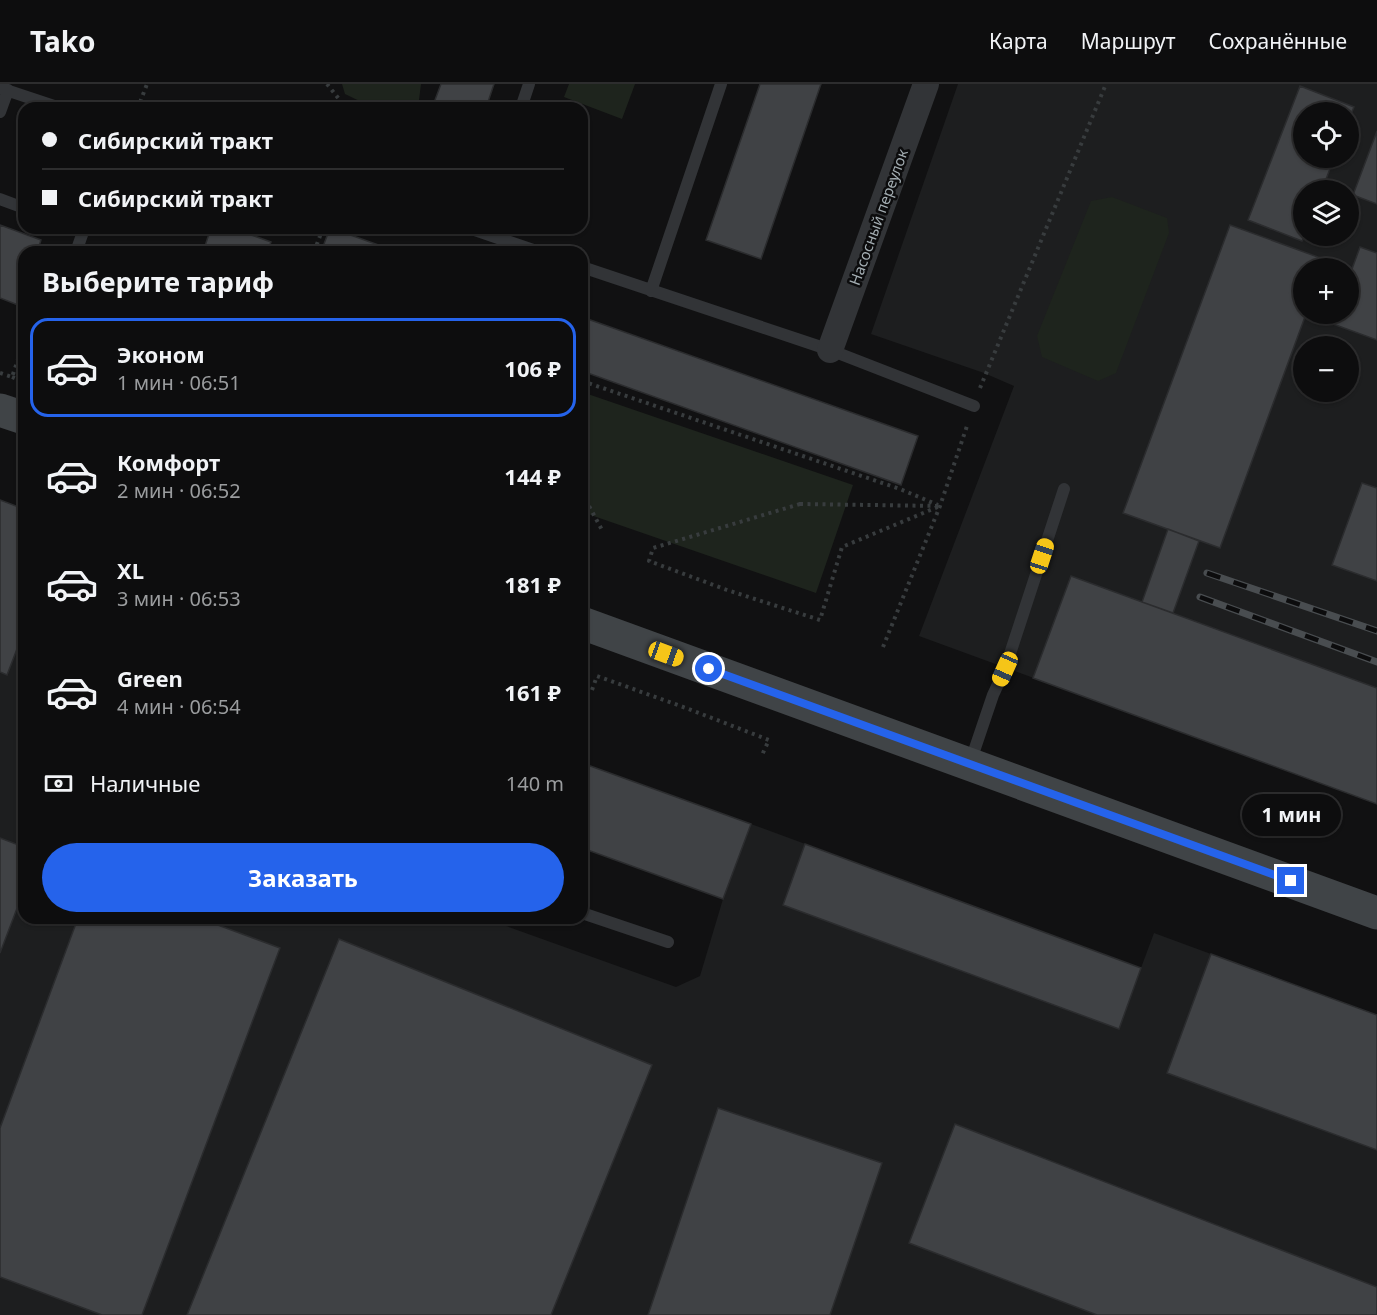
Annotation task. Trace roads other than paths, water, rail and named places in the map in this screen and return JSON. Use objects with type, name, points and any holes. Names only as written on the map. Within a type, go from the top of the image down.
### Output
[{"type":"main road","points":[[588,625],[1377,913]]},
{"type":"street","name":"Насосный переулок","points":[[830,350],[926,84]]},
{"type":"lane","points":[[523,102],[529,84]]},
{"type":"lane","points":[[651,291],[721,84]]},
{"type":"lane","points":[[0,112],[4,89],[42,102]]},
{"type":"lane","points":[[0,199],[18,206]]},
{"type":"lane","points":[[486,234],[522,246]]},
{"type":"lane","points":[[588,269],[830,350],[974,406]]},
{"type":"lane","points":[[969,764],[993,695],[1005,669],[1064,489]]},
{"type":"lane","points":[[588,915],[668,942]]},
{"type":"railway","points":[[1207,573],[1377,631]]},
{"type":"railway","points":[[1200,597],[1377,662]]}]
